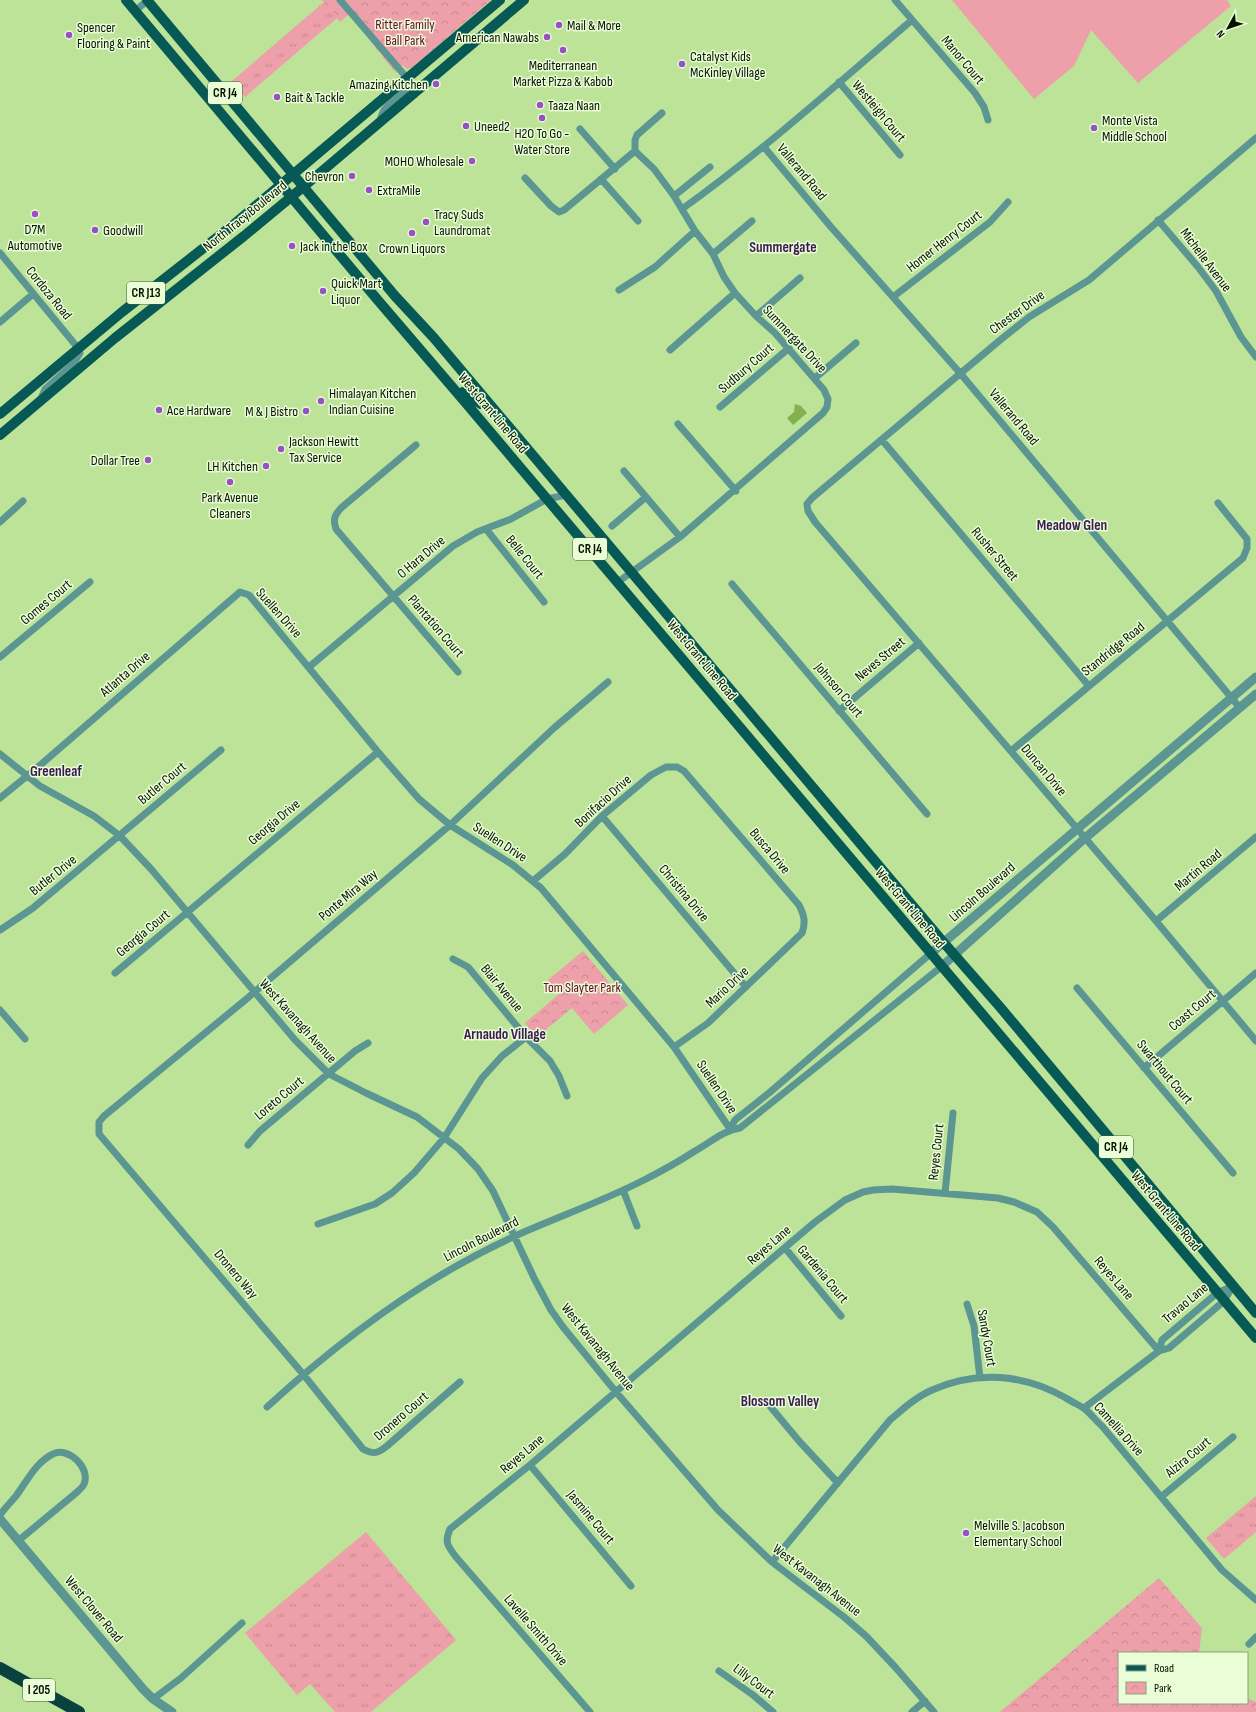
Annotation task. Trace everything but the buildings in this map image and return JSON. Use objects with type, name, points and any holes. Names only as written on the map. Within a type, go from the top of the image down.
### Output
[{"type":"highway","name":"I 205","points":[[0,1668],[79,1712]]},
{"type":"main road","name":"West Grant Line Road","points":[[126,0],[426,358],[455,389],[930,954],[1256,1338]]},
{"type":"main road","name":"West Grant Line Road","points":[[148,0],[304,187],[632,572],[954,955],[1000,1007],[1256,1313]]},
{"type":"main road","name":"North Tracy Boulevard","points":[[0,414],[78,348],[281,186],[500,0]]},
{"type":"main road","name":"North Tracy Boulevard","points":[[0,435],[115,338],[304,187],[524,0]]},
{"type":"main road","points":[[455,389],[464,392],[481,404],[488,403]]},
{"type":"street","points":[[135,11],[148,0]]},
{"type":"street","points":[[340,0],[407,78],[408,82],[405,90],[385,109],[380,121]]},
{"type":"street","points":[[895,0],[912,20]]},
{"type":"street","name":"Vallerand Road","points":[[682,209],[723,180],[764,147],[912,20]]},
{"type":"street","name":"Manor Court","points":[[912,20],[975,93],[984,107],[988,120]]},
{"type":"street","name":"Westleigh Court","points":[[839,82],[900,156]]},
{"type":"street","points":[[526,178],[551,206],[559,212],[564,210],[635,151],[635,140],[637,135],[662,113]]},
{"type":"street","points":[[580,129],[614,169]]},
{"type":"street","name":"Chester Drive","points":[[811,516],[808,511],[807,504],[812,498],[960,373],[1029,317],[1089,280],[1158,220],[1254,143]]},
{"type":"street","name":"Vallerand Road","points":[[764,147],[960,373],[1240,708]]},
{"type":"street","name":"Summergate Drive","points":[[618,582],[680,537],[736,491],[824,412],[827,407],[828,399],[815,378],[775,333],[756,316],[735,293],[724,277],[713,254],[695,231],[674,196],[654,169],[635,151]]},
{"type":"street","points":[[674,196],[710,167]]},
{"type":"street","points":[[601,180],[638,221]]},
{"type":"street","name":"Homer Henry Court","points":[[893,297],[990,222],[1008,202]]},
{"type":"street","name":"Michelle Avenue","points":[[1158,220],[1198,266],[1212,285],[1241,337],[1256,357]]},
{"type":"street","points":[[713,254],[752,221]]},
{"type":"street","points":[[619,290],[655,267],[695,231]]},
{"type":"street","name":"Cordoza Road","points":[[0,254],[78,348]]},
{"type":"street","points":[[756,316],[800,278]]},
{"type":"street","points":[[670,350],[735,293]]},
{"type":"street","points":[[0,322],[33,294]]},
{"type":"street","points":[[815,378],[856,343]]},
{"type":"street","points":[[40,401],[45,389],[80,357],[78,348]]},
{"type":"street","name":"Sudbury Court","points":[[720,407],[788,348]]},
{"type":"street","points":[[678,424],[736,491]]},
{"type":"street","name":"Rusher Street","points":[[882,440],[1088,685]]},
{"type":"street","name":"Plantation Court","points":[[416,445],[340,508],[334,516],[333,521],[336,529],[458,672]]},
{"type":"street","points":[[624,471],[680,537]]},
{"type":"street","name":"O Hara Drive","points":[[309,667],[453,546],[473,534],[511,518],[548,499],[566,495]]},
{"type":"street","points":[[612,526],[646,497]]},
{"type":"street","points":[[0,522],[23,502]]},
{"type":"street","name":"Standridge Road","points":[[1010,751],[1088,685],[1168,622],[1243,558],[1247,548],[1247,539],[1218,503]]},
{"type":"street","name":"Duncan Drive","points":[[811,516],[1084,839],[1156,921],[1256,1041]]},
{"type":"street","name":"Belle Court","points":[[486,529],[544,602]]},
{"type":"street","name":"Gomes Court","points":[[0,657],[90,582]]},
{"type":"street","name":"Johnson Court","points":[[732,584],[927,814]]},
{"type":"street","name":"Suellen Drive","points":[[240,592],[249,595],[257,603],[378,752],[419,799],[450,825],[513,865],[533,881],[674,1047],[730,1129]]},
{"type":"street","name":"Atlanta Drive","points":[[0,798],[240,592]]},
{"type":"street","name":"Neves Street","points":[[839,711],[919,643]]},
{"type":"street","name":"Lincoln Boulevard","points":[[730,1129],[735,1120],[769,1093],[1076,829],[1256,677]]},
{"type":"street","name":"Ponte Mira Way","points":[[99,1122],[104,1116],[254,992],[450,825],[554,728],[608,682]]},
{"type":"street","name":"Lincoln Boulevard","points":[[267,1408],[303,1374],[367,1323],[418,1288],[456,1266],[515,1236],[623,1190],[695,1152],[730,1129],[740,1128],[941,967],[1084,839],[1256,694]]},
{"type":"street","name":"Butler Court","points":[[120,836],[222,750]]},
{"type":"street","name":"Georgia Drive","points":[[188,913],[378,752]]},
{"type":"street","name":"West Kavanagh Avenue","points":[[0,754],[40,786],[94,816],[120,836],[151,869],[295,1040],[329,1074],[417,1117],[459,1149],[478,1169],[493,1191],[535,1280],[551,1310],[562,1326],[616,1392],[718,1510],[772,1562],[844,1617],[866,1636],[934,1712]]},
{"type":"street","name":"Bonifacio Drive","points":[[533,881],[565,854],[602,816],[651,775],[666,768],[677,766],[684,771],[694,783]]},
{"type":"street","name":"Busca Drive","points":[[694,783],[799,905],[804,914],[805,924],[802,934],[794,942]]},
{"type":"street","name":"Christina Drive","points":[[602,816],[746,987]]},
{"type":"street","name":"Butler Drive","points":[[0,930],[33,908],[120,836]]},
{"type":"street","name":"Martin Road","points":[[1156,921],[1256,838]]},
{"type":"street","name":"Georgia Court","points":[[115,973],[188,913]]},
{"type":"street","name":"Mario Drive","points":[[674,1047],[708,1023],[794,942]]},
{"type":"street","name":"Blair Avenue","points":[[453,960],[468,967],[526,1038],[550,1061],[559,1076],[566,1096]]},
{"type":"street","name":"Coast Court","points":[[1144,1068],[1256,973]]},
{"type":"street","name":"Swarthout Court","points":[[1076,988],[1233,1173]]},
{"type":"street","points":[[0,1010],[25,1039]]},
{"type":"street","points":[[318,1224],[375,1204],[386,1197],[414,1173],[444,1138],[482,1078],[502,1056],[526,1038]]},
{"type":"street","name":"Loreto Court","points":[[248,1145],[260,1131],[355,1051],[368,1043]]},
{"type":"street","name":"Reyes Court","points":[[945,1193],[953,1112]]},
{"type":"street","name":"Dronero Way","points":[[99,1122],[99,1134],[303,1374],[358,1442]]},
{"type":"street","name":"Reyes Lane","points":[[463,1565],[447,1545],[446,1538],[450,1530],[530,1465],[815,1222],[845,1200],[863,1192],[892,1189],[998,1198],[1014,1202],[1037,1212],[1053,1227],[1159,1351]]},
{"type":"street","points":[[623,1190],[637,1226]]},
{"type":"street","name":"Gardenia Court","points":[[785,1248],[842,1316]]},
{"type":"street","name":"Travao Lane","points":[[1159,1351],[1162,1340],[1217,1293],[1233,1286]]},
{"type":"street","name":"Travao Lane","points":[[1084,1408],[1159,1351],[1169,1348],[1224,1301],[1233,1286]]},
{"type":"street","name":"Sandy Court","points":[[967,1304],[974,1326],[980,1378]]},
{"type":"street","name":"Camellia Drive","points":[[772,1562],[890,1420],[914,1400],[931,1390],[951,1383],[980,1378],[1006,1377],[1024,1380],[1056,1392],[1084,1408],[1102,1426],[1222,1570],[1256,1600]]},
{"type":"street","name":"Dronero Court","points":[[358,1442],[363,1449],[371,1453],[377,1453],[388,1446],[460,1382]]},
{"type":"street","points":[[769,1405],[799,1441],[838,1483]]},
{"type":"street","name":"Alzira Court","points":[[1161,1497],[1233,1437]]},
{"type":"street","points":[[0,1515],[16,1496],[41,1461],[54,1453],[63,1452],[72,1455],[81,1466],[85,1474],[84,1484],[76,1493],[18,1541]]},
{"type":"street","name":"Jasmine Court","points":[[530,1465],[631,1586]]},
{"type":"street","name":"West Clover Road","points":[[0,1520],[153,1699],[172,1712]]},
{"type":"street","name":"Lavelle Smith Drive","points":[[463,1565],[590,1712]]},
{"type":"street","points":[[153,1699],[181,1678],[242,1623]]},
{"type":"street","points":[[1249,1644],[1256,1637]]},
{"type":"street","name":"Lilly Court","points":[[719,1671],[753,1695],[773,1712]]},
{"type":"street","points":[[912,1712],[925,1701]]},
{"type":"green space","name":"Ritter Family Ball Park","points":[[322,0],[491,0],[411,68],[407,69],[403,65],[395,72],[349,14],[340,22]]},
{"type":"green space","points":[[952,0],[1227,0],[1231,6],[1138,83],[1091,30],[1074,66],[1034,99]]},
{"type":"green space","points":[[324,2],[337,18],[245,97],[232,81]]},
{"type":"green space","name":"Tom Slayter Park","points":[[583,951],[628,1005],[594,1034],[572,1008],[537,1037],[525,1023],[559,994],[548,980]]},
{"type":"green space","points":[[1256,1496],[1256,1532],[1224,1559],[1206,1538]]},
{"type":"green space","points":[[366,1532],[456,1640],[371,1712],[335,1712],[310,1684],[297,1695],[245,1633]]},
{"type":"green space","points":[[1159,1578],[1202,1628],[1199,1652],[1118,1652],[1118,1704],[1248,1704],[1248,1698],[1256,1702],[1256,1712],[1000,1712]]},
{"type":"shaded area","points":[[795,404],[801,406],[807,413],[793,425],[787,418],[794,412]]},
{"type":"place","name":"Mail & More","points":[[559,25]]},
{"type":"place","name":"Spencer Flooring & Paint","points":[[69,35]]},
{"type":"place","name":"American Nawabs","points":[[547,37]]},
{"type":"place","name":"Mediterranean Market Pizza & Kabob","points":[[563,50]]},
{"type":"place","name":"Catalyst Kids McKinley Village","points":[[682,64]]},
{"type":"place","name":"Amazing Kitchen","points":[[436,84]]},
{"type":"place","name":"Bait & Tackle","points":[[277,97]]},
{"type":"place","name":"Taaza Naan","points":[[540,105]]},
{"type":"place","name":"H2O To Go - Water Store","points":[[542,118]]},
{"type":"place","name":"Uneed2","points":[[466,126]]},
{"type":"place","name":"Monte Vista Middle School","points":[[1094,128]]},
{"type":"place","name":"MOHO Wholesale","points":[[472,161]]},
{"type":"place","name":"Chevron","points":[[352,176]]},
{"type":"place","name":"ExtraMile","points":[[369,190]]},
{"type":"place","name":"D7M Automotive","points":[[35,214]]},
{"type":"place","name":"Tracy Suds Laundromat","points":[[426,222]]},
{"type":"place","name":"Goodwill","points":[[95,230]]},
{"type":"place","name":"Crown Liquors","points":[[412,233]]},
{"type":"place","name":"Jack in the Box","points":[[292,246]]},
{"type":"place","name":"Quick Mart Liquor","points":[[323,291]]},
{"type":"place","name":"Himalayan Kitchen Indian Cuisine","points":[[321,401]]},
{"type":"place","name":"Ace Hardware","points":[[159,410]]},
{"type":"place","name":"M & J Bistro","points":[[306,411]]},
{"type":"place","name":"Jackson Hewitt Tax Service","points":[[281,449]]},
{"type":"place","name":"Dollar Tree","points":[[148,460]]},
{"type":"place","name":"LH Kitchen","points":[[266,466]]},
{"type":"place","name":"Park Avenue Cleaners","points":[[230,482]]},
{"type":"place","name":"Melville S. Jacobson Elementary School","points":[[966,1533]]},
{"type":"district","name":"Summergate","points":[[783,247]]},
{"type":"district","name":"Meadow Glen","points":[[1072,525]]},
{"type":"district","name":"Greenleaf","points":[[56,771]]},
{"type":"district","name":"Arnaudo Village","points":[[505,1034]]},
{"type":"district","name":"Blossom Valley","points":[[780,1401]]}]
